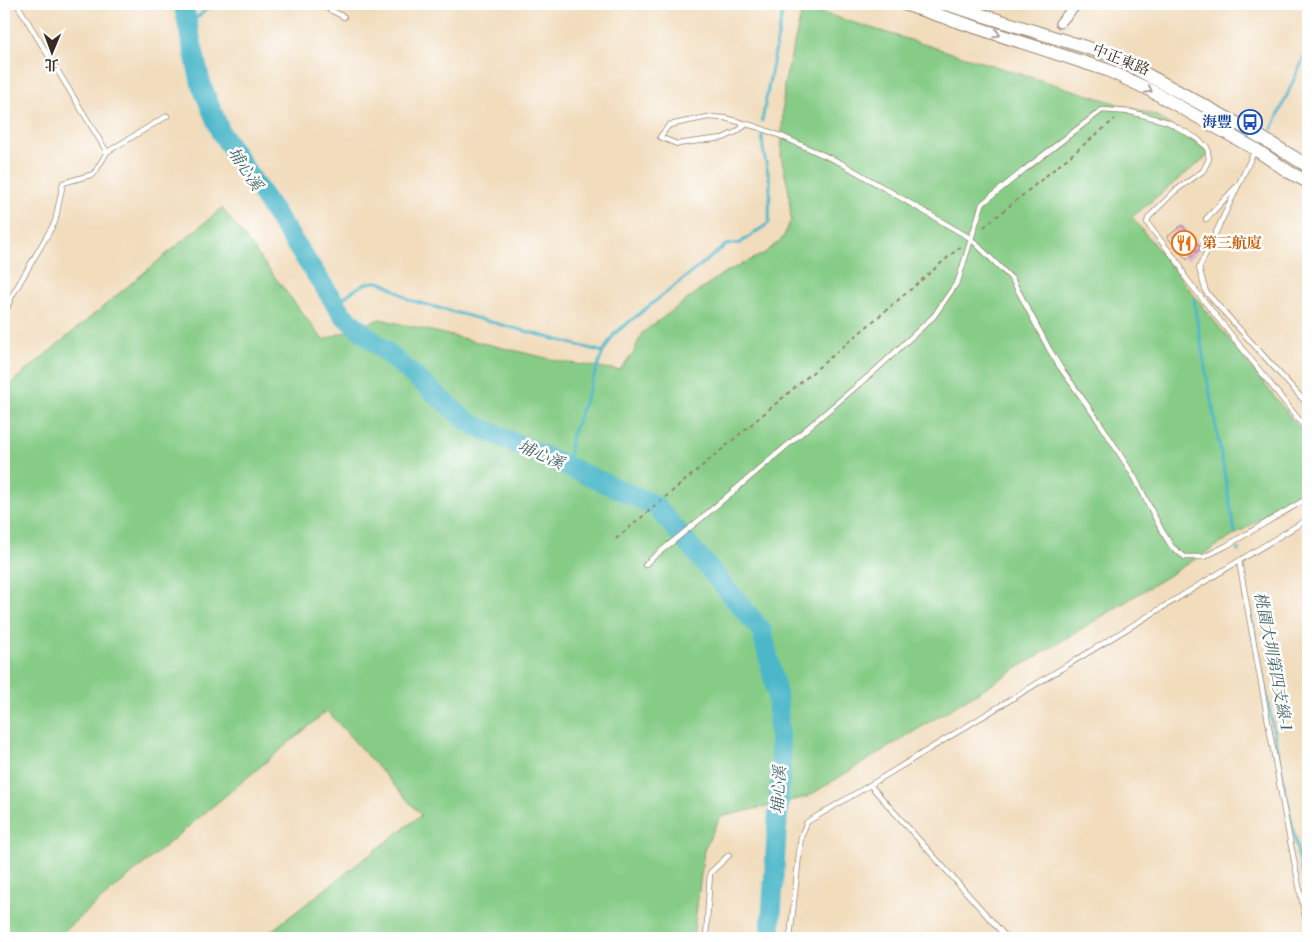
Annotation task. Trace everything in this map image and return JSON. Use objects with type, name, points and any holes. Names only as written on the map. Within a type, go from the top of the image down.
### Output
[{"type":"main road","name":"中正東路","points":[[904,4],[1106,70],[1258,144],[1308,166]]},
{"type":"main road","name":"中正東路","points":[[952,5],[1111,55],[1258,144],[1289,172],[1308,183]]},
{"type":"street","points":[[1062,4],[1075,5]]},
{"type":"street","points":[[1060,23],[1075,5]]},
{"type":"lane","points":[[17,4],[107,152]]},
{"type":"lane","points":[[320,4],[344,17]]},
{"type":"lane","points":[[951,19],[952,5]]},
{"type":"lane","points":[[1055,37],[1060,23]]},
{"type":"lane","points":[[646,565],[878,368],[934,316],[958,281],[982,204],[1102,110],[1131,112],[1168,122],[1196,138],[1207,147],[1210,159],[1203,171],[1175,191],[1149,217],[1148,222],[1180,265],[1185,277],[1308,431]]},
{"type":"lane","points":[[7,308],[55,222],[63,182],[94,174],[107,152],[167,116]]},
{"type":"lane","points":[[747,124],[723,138],[696,142],[677,144],[660,136],[669,125],[708,117],[725,118],[747,124],[781,136],[841,163],[970,238],[1012,279],[1049,350],[1102,426],[1135,478],[1162,531],[1172,547],[1185,556],[1204,557],[1308,498]]},
{"type":"lane","points":[[1258,144],[1198,268],[1206,292],[1308,405]]},
{"type":"lane","points":[[1206,218],[1239,184]]},
{"type":"lane","points":[[790,938],[801,837],[807,822],[870,786],[1308,519]]},
{"type":"lane","points":[[1239,561],[1308,931]]},
{"type":"lane","points":[[870,786],[1007,938]]},
{"type":"lane","points":[[706,938],[710,873],[729,855]]},
{"type":"path","points":[[616,538],[970,238],[1116,118],[1131,112]]},
{"type":"green space","points":[[803,7],[1157,116],[1211,153],[1132,217],[1308,439],[1308,490],[807,797],[720,817],[704,850],[693,938],[262,938],[421,815],[327,711],[55,938],[4,938],[4,389],[222,208],[323,340],[380,319],[563,362],[619,370],[633,354],[642,333],[722,274],[765,253],[783,238],[791,220],[789,193],[781,156],[784,85]]},
{"type":"building","name":"第三航廈","points":[[1182,225],[1201,248],[1187,260],[1167,237]]},
{"type":"waterway","name":"埔心溪","points":[[183,4],[201,84],[221,133],[343,315],[468,422],[656,506],[762,631],[777,694],[781,766],[770,938]]},
{"type":"waterway","points":[[188,25],[213,4]]},
{"type":"waterway","points":[[762,121],[784,4]]},
{"type":"waterway","name":"桃園大圳第四支線-1","points":[[1272,129],[1308,48]]},
{"type":"waterway","points":[[566,466],[571,438],[603,352],[614,334],[726,245],[740,243],[769,223],[770,182],[763,149],[762,133]]},
{"type":"waterway","points":[[336,304],[363,285],[376,282],[382,283],[409,300],[603,352]]},
{"type":"waterway","name":"桃園大圳第四支線-1","points":[[1194,300],[1235,532]]},
{"type":"waterway","name":"桃園大圳第四支線-1","points":[[1250,612],[1308,904]]},
{"type":"place","name":"海豐","points":[[1250,122]]},
{"type":"place","name":"第三航廈","points":[[1184,243]]}]
